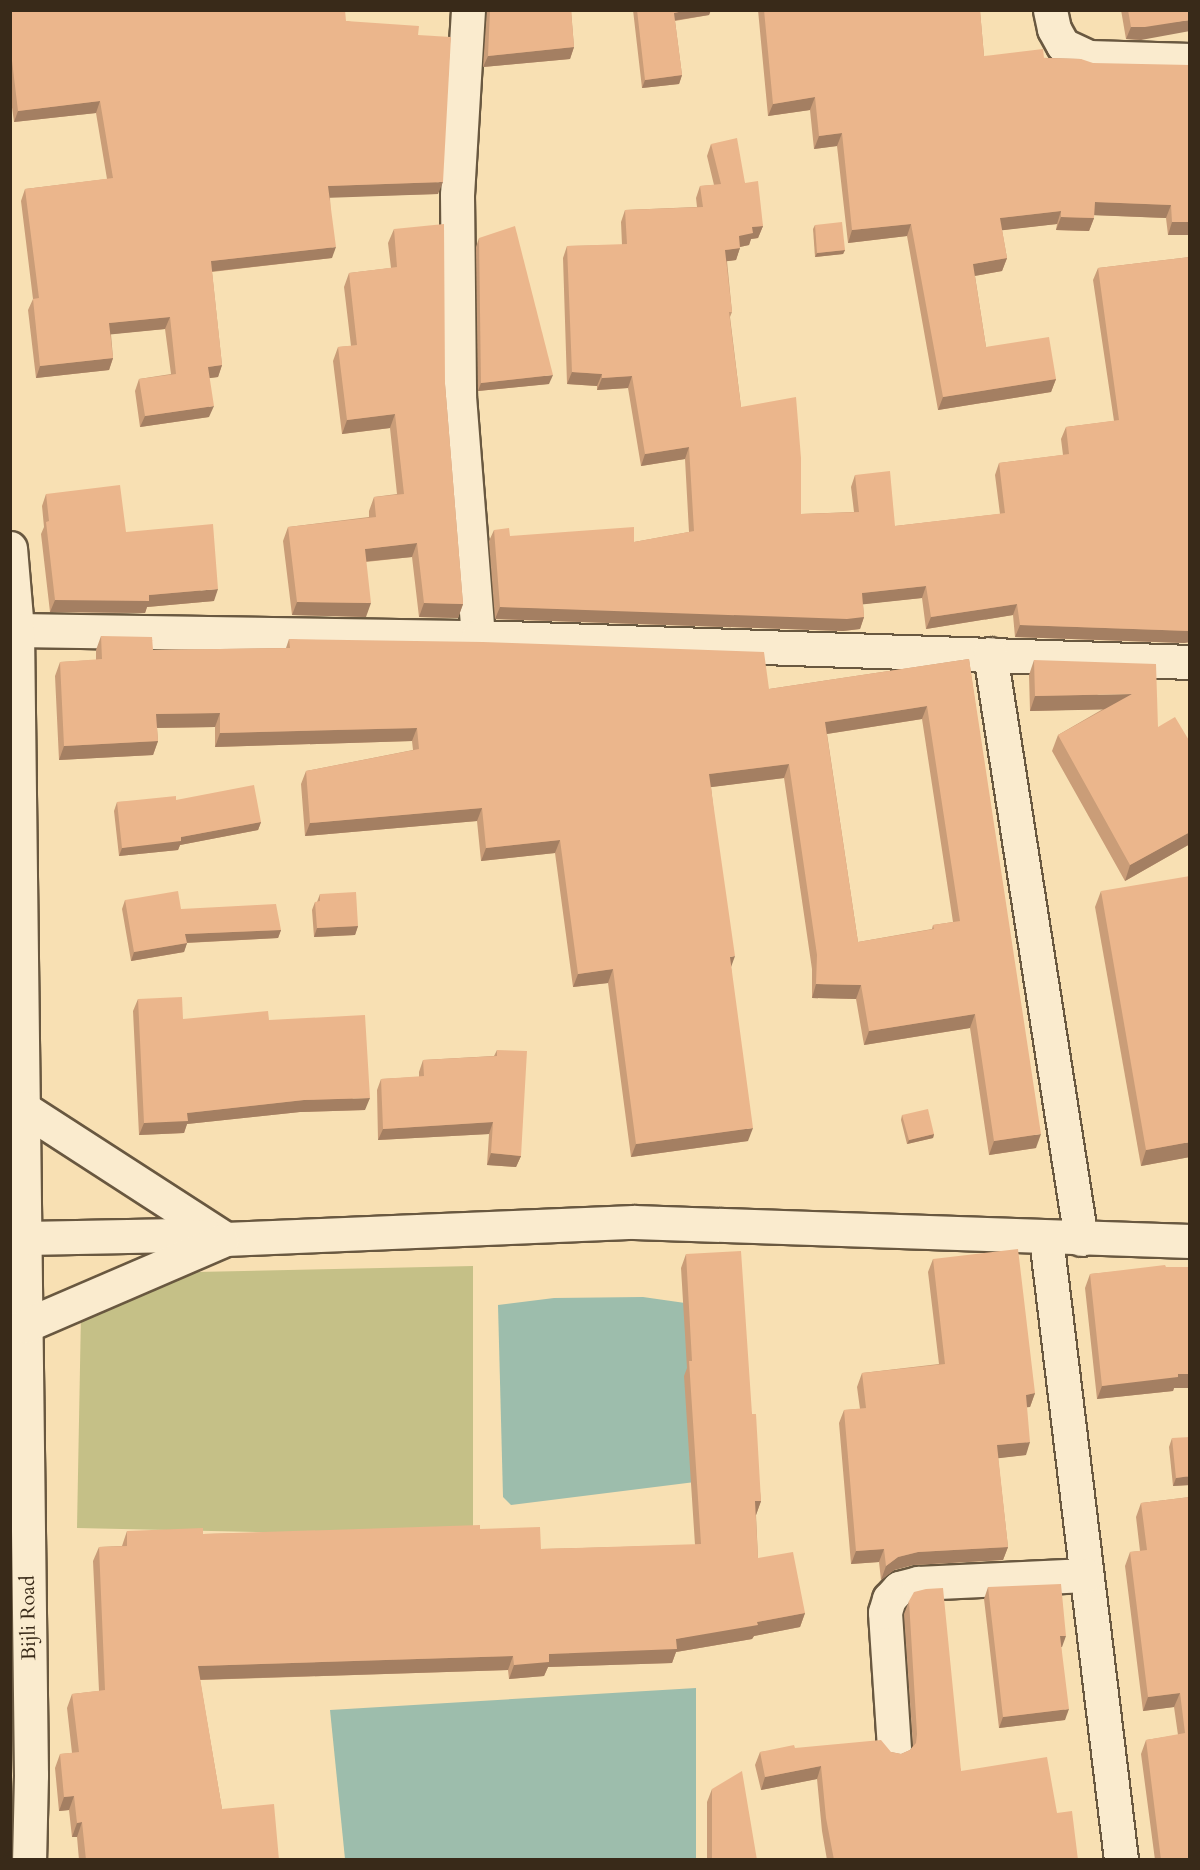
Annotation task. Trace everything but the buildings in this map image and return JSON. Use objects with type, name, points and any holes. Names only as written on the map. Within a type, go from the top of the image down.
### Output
[{"type":"street","points":[[468,10],[457,195],[459,396],[478,637]]},
{"type":"street","points":[[1050,10],[1054,29],[1064,45],[1089,57],[1190,60]]},
{"type":"street","name":"Bijli Road","points":[[10,548],[14,630],[25,1238],[21,1776],[29,1860]]},
{"type":"street","points":[[14,630],[478,637],[1190,662]]},
{"type":"street","points":[[990,654],[1082,1239]]},
{"type":"street","points":[[23,1108],[225,1239]]},
{"type":"street","points":[[25,1238],[180,1235],[225,1239],[633,1222],[1046,1238],[1190,1241]]},
{"type":"street","points":[[1046,1238],[1121,1860]]},
{"type":"street","points":[[24,1326],[225,1239]]},
{"type":"street","points":[[894,1748],[885,1612],[889,1599],[899,1588],[918,1583],[1086,1575]]},
{"type":"shaded area","points":[[473,1266],[473,1537],[77,1528],[81,1313],[147,1273]]},
{"type":"shaded area","points":[[643,1297],[685,1303],[695,1482],[511,1505],[503,1497],[498,1305],[554,1298]]},
{"type":"shaded area","points":[[696,1688],[696,1859],[345,1859],[330,1710]]}]
